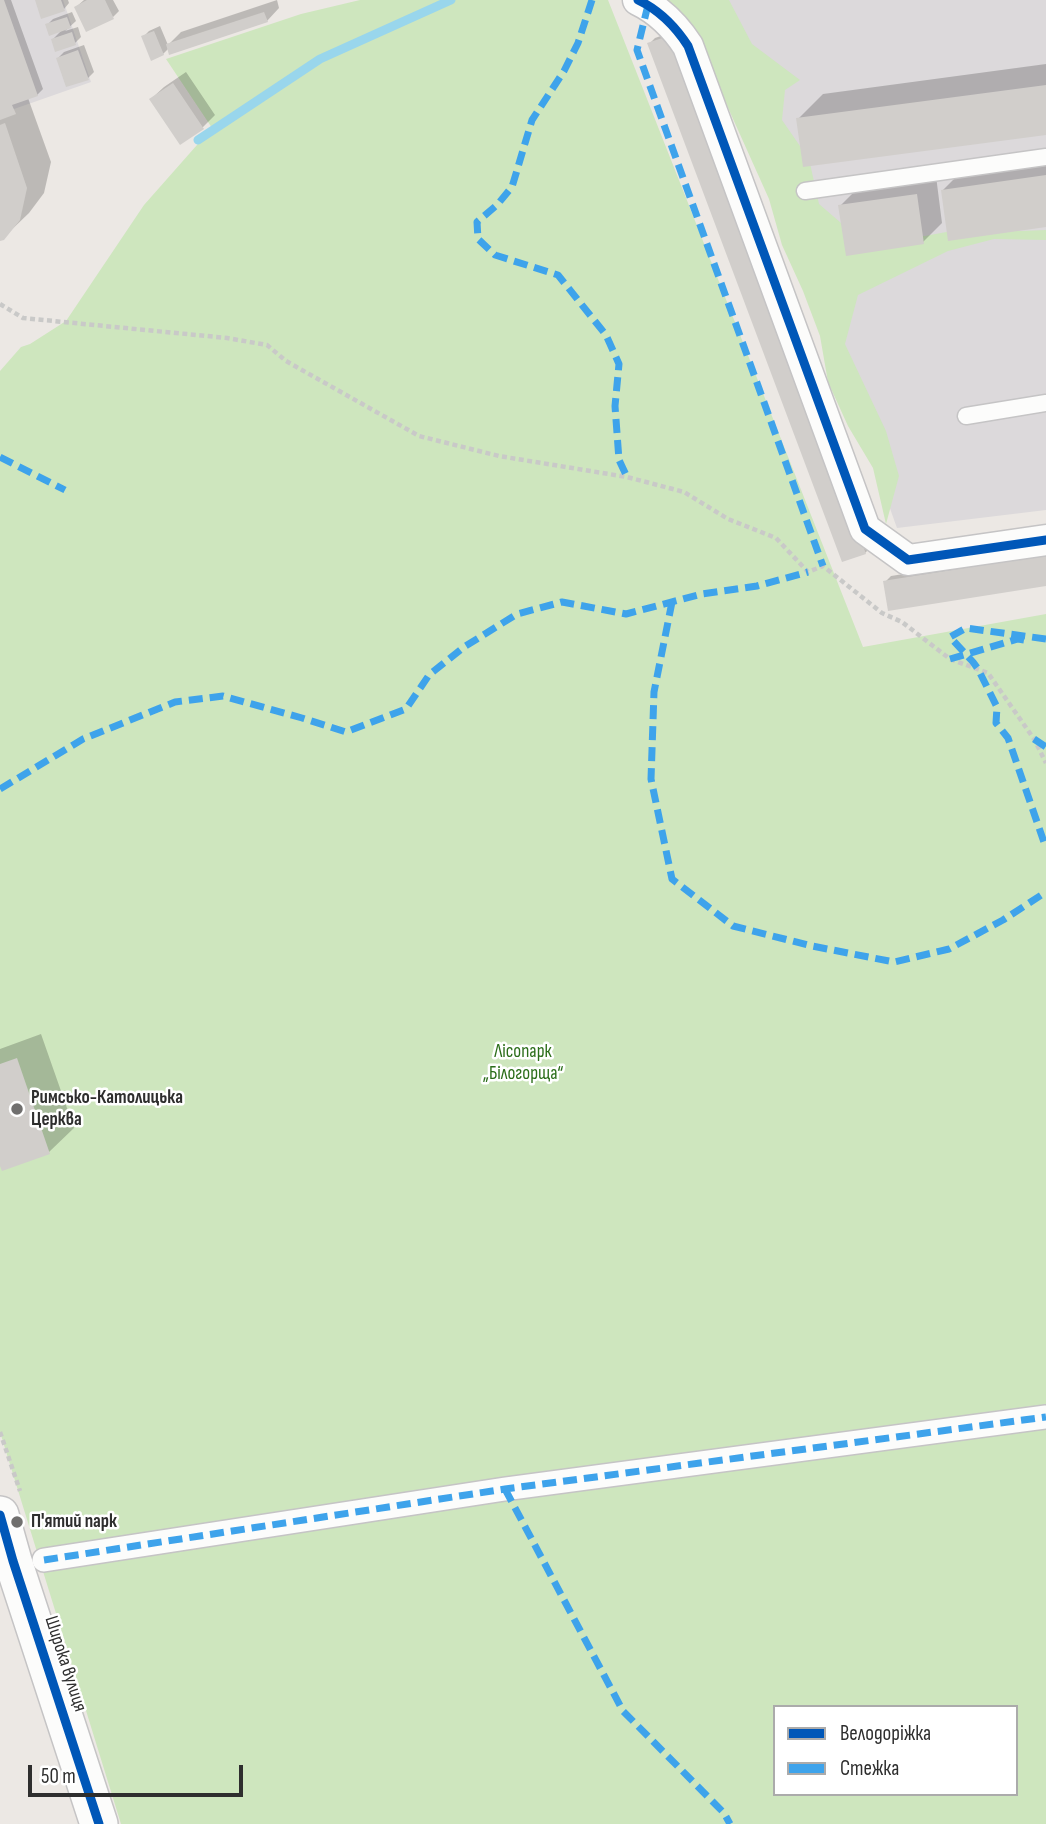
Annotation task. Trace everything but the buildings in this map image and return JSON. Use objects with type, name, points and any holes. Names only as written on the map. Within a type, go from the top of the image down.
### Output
[{"type":"street","points":[[638,0],[673,25],[688,46],[865,529],[908,560],[1046,540]]},
{"type":"street","points":[[44,1560],[505,1489],[1046,1417]]},
{"type":"street","name":"Широка вулиця","points":[[0,1515],[99,1824]]},
{"type":"lane","points":[[805,191],[1046,157]]},
{"type":"lane","points":[[966,416],[1046,403]]},
{"type":"path","points":[[0,304],[23,318],[227,338],[267,345],[286,361],[419,436],[499,456],[627,477],[684,492],[728,519],[776,538],[808,572],[823,566],[882,614],[902,622],[950,659],[988,673],[1034,739],[1046,763]]},
{"type":"shaded area","points":[[0,0],[63,0],[91,82],[0,114]]},
{"type":"shaded area","points":[[708,0],[1046,0],[1046,510],[897,528]]},
{"type":"green space","name":"Лісопарк „Білогорща“","points":[[360,0],[608,0],[863,647],[1046,614],[1046,1824],[121,1824],[0,1432],[0,371],[21,347],[66,321],[144,205],[212,128],[166,59],[301,14]]},
{"type":"green space","points":[[668,0],[729,0],[752,44],[800,80],[785,90],[782,120],[809,159],[819,204],[855,235],[925,236],[973,227],[1046,230],[1046,240],[994,239],[948,251],[858,295],[845,344],[886,431],[899,476],[886,524],[873,468],[848,426],[828,382],[820,336],[782,245],[769,199],[694,32]]},
{"type":"waterway","points":[[198,140],[320,59],[451,0]]},
{"type":"marked path","points":[[592,0],[578,43],[564,71],[532,120],[512,187],[497,205],[477,222],[478,239],[495,255],[558,275],[606,335],[619,364],[615,406],[619,460],[627,477]]},
{"type":"marked path","points":[[648,5],[637,50],[823,566]]},
{"type":"marked path","points":[[0,457],[65,490]]},
{"type":"marked path","points":[[0,789],[83,739],[175,702],[223,696],[346,732],[406,709],[429,675],[464,647],[517,614],[562,602],[626,614],[702,594],[757,586],[808,572]]},
{"type":"marked path","points":[[672,602],[654,692],[651,779],[672,879],[733,926],[812,946],[894,962],[949,949],[1003,920],[1046,892]]},
{"type":"marked path","points":[[1046,639],[966,628],[950,637],[978,669],[997,707],[996,723],[1008,738],[1046,848]]},
{"type":"marked path","points":[[950,659],[1018,639],[1024,640]]},
{"type":"marked path","points":[[1034,739],[1046,747]]},
{"type":"marked path","points":[[44,1560],[505,1489],[1046,1417]]},
{"type":"marked path","points":[[505,1489],[623,1711],[724,1813],[730,1824]]},
{"type":"cycle path","points":[[638,0],[666,19],[688,46],[865,529],[908,560],[1046,540]]},
{"type":"cycle path","points":[[0,1515],[99,1824]]},
{"type":"place","name":"Римсько-Католицька Церква","points":[[17,1109]]},
{"type":"place","name":"П'ятий парк","points":[[17,1522]]}]
